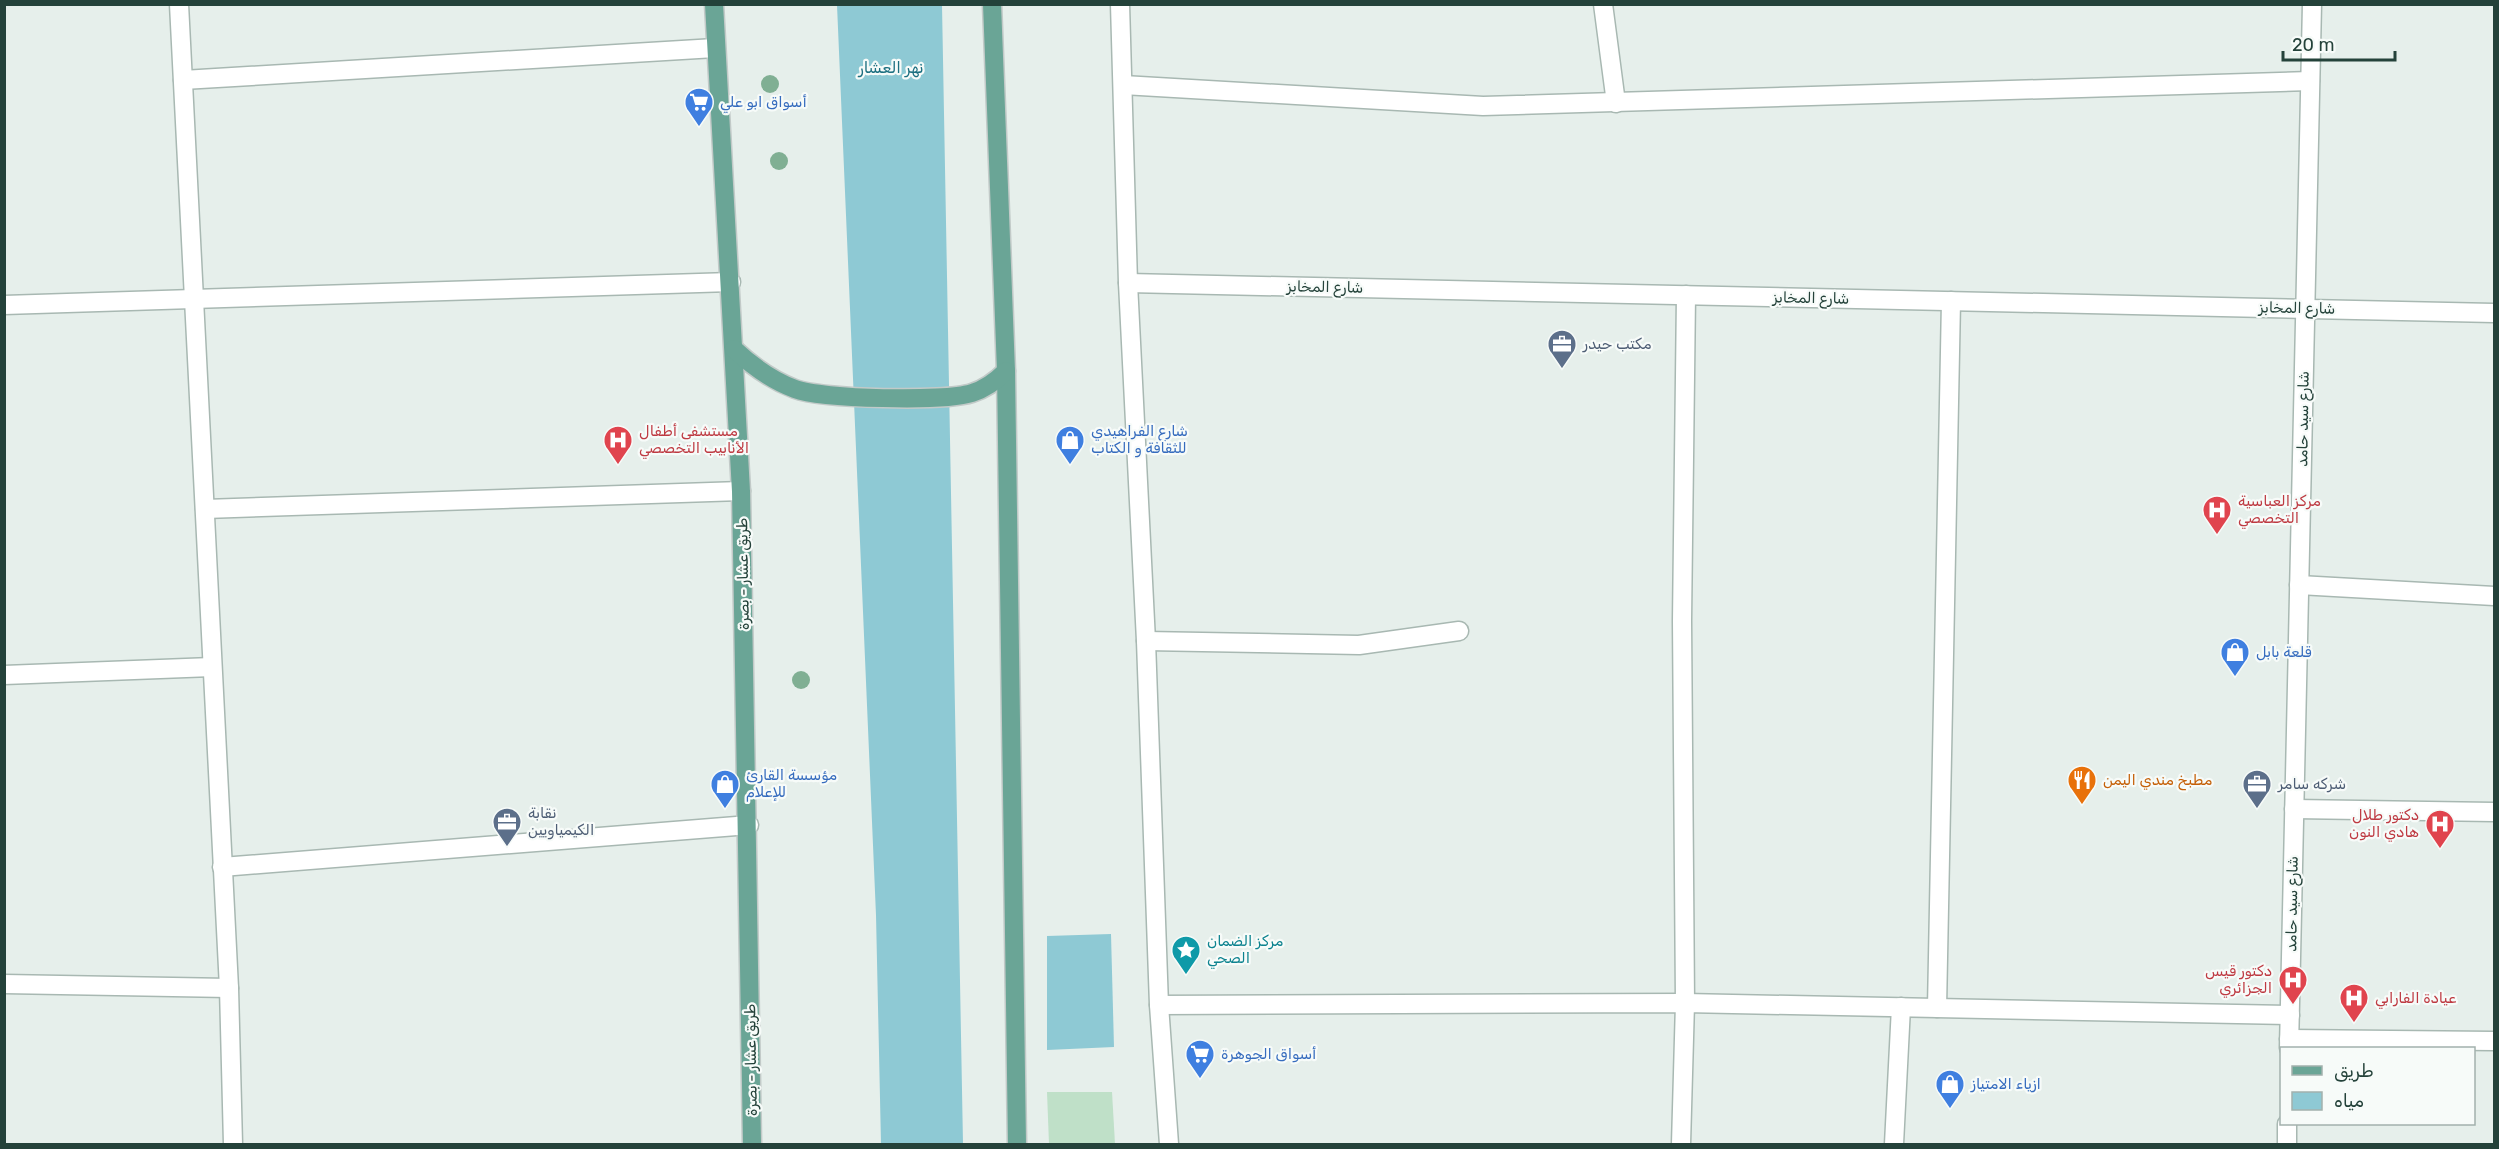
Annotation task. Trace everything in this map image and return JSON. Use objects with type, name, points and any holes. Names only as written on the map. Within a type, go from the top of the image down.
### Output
[{"type":"main road","name":"طريق عشار - بصرة","points":[[714,4],[741,491],[749,825],[753,1144]]},
{"type":"main road","points":[[992,4],[1006,371],[1017,1144]]},
{"type":"main road","points":[[734,349],[752,366],[773,379],[795,389],[819,395],[959,396],[984,388],[1006,371]]},
{"type":"street","points":[[179,4],[229,988],[233,1144]]},
{"type":"street","points":[[1120,4],[1128,283],[1146,641],[1159,1005],[1169,1144]]},
{"type":"street","points":[[1603,4],[1616,103]]},
{"type":"street","name":"شارع سيد حامد","points":[[2289,1044],[2312,4]]},
{"type":"street","points":[[183,80],[715,48]]},
{"type":"street","points":[[1123,85],[1483,106],[2310,81]]},
{"type":"street","points":[[4,305],[731,282]]},
{"type":"street","name":"شارع المخابز","points":[[1128,283],[2494,313]]},
{"type":"street","points":[[1681,1144],[1685,1003],[1682,621],[1686,295]]},
{"type":"street","points":[[1937,1008],[1951,301]]},
{"type":"street","points":[[205,509],[741,491]]},
{"type":"street","points":[[2299,585],[2494,596]]},
{"type":"street","points":[[1146,641],[1359,645],[1459,631]]},
{"type":"street","points":[[4,675],[212,667]]},
{"type":"street","points":[[2294,809],[2494,812]]},
{"type":"street","points":[[222,867],[749,825]]},
{"type":"street","points":[[4,984],[229,988]]},
{"type":"street","points":[[1159,1005],[1685,1003],[2290,1015]]},
{"type":"street","points":[[1894,1144],[1901,1007]]},
{"type":"street","points":[[2289,1044],[2494,1041]]},
{"type":"street","points":[[2287,1144],[2288,1125]]},
{"type":"green space","points":[[1047,1092],[1112,1092],[1115,1144],[1049,1144]]},
{"type":"water","name":"نهر العشار","points":[[837,5],[942,5],[963,1144],[881,1144],[876,915]]},
{"type":"water","points":[[1111,934],[1114,1047],[1047,1050],[1047,936]]},
{"type":"place","name":"أسواق ابو علي","points":[[699,128]]},
{"type":"place","name":"مكتب حيدر","points":[[1562,370]]},
{"type":"place","name":"مستشفى أطفال الأنابيب التخصصي","points":[[618,466]]},
{"type":"place","name":"شارع الفراهيدي للثقافة و الكتاب","points":[[1070,466]]},
{"type":"place","name":"مركز العباسية التخصصي","points":[[2217,536]]},
{"type":"place","name":"قلعة بابل","points":[[2235,678]]},
{"type":"place","name":"مطبخ مندي اليمن","points":[[2082,806]]},
{"type":"place","name":"مؤسسة القارئ للإعلام","points":[[725,810]]},
{"type":"place","name":"شركه سامر","points":[[2257,810]]},
{"type":"place","name":"نقابة الكيمياويين","points":[[507,848]]},
{"type":"place","name":"دكتور طلال هادي النون","points":[[2440,850]]},
{"type":"place","name":"مركز الضمان الصحي","points":[[1186,976]]},
{"type":"place","name":"دكتور قيس الجزائري","points":[[2293,1006]]},
{"type":"place","name":"عيادة الفارابي","points":[[2354,1024]]},
{"type":"place","name":"أسواق الجوهرة","points":[[1200,1080]]},
{"type":"place","name":"ازياء الامتياز","points":[[1950,1110]]}]
